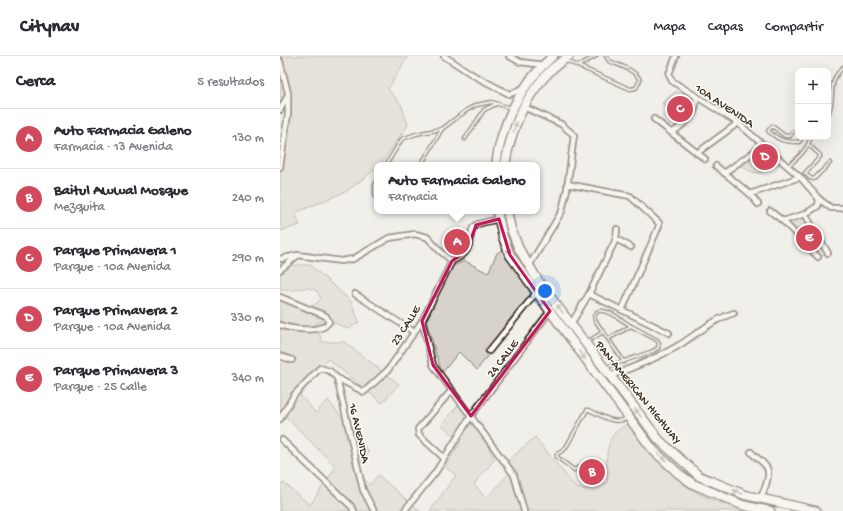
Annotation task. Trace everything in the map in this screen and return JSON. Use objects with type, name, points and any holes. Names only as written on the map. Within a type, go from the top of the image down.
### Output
[{"type":"highway","points":[[506,162],[509,143],[516,122],[524,107],[538,85],[552,68],[567,58]]},
{"type":"highway","points":[[497,162],[505,126],[513,109],[525,87],[548,59]]},
{"type":"highway","name":"PAN-AMERICAN HIGHWAY","points":[[508,214],[511,229],[519,249],[529,266],[570,324],[659,440],[699,476],[745,495],[816,511]]},
{"type":"highway","name":"PAN-AMERICAN HIGHWAY","points":[[498,215],[510,255],[653,450],[693,484],[742,505],[770,511]]},
{"type":"street","points":[[444,56],[473,75],[509,94],[525,87]]},
{"type":"street","points":[[509,56],[520,62],[548,59]]},
{"type":"street","name":"10A AVENIDA","points":[[676,56],[669,74],[670,78],[675,83],[738,123],[800,177],[819,199]]},
{"type":"street","points":[[280,61],[288,93],[287,127],[280,167]]},
{"type":"street","points":[[280,110],[288,93]]},
{"type":"street","points":[[672,133],[692,118],[696,108],[696,96]]},
{"type":"street","points":[[524,107],[562,124],[574,135],[562,211],[529,266]]},
{"type":"street","points":[[654,119],[704,159]]},
{"type":"street","points":[[697,153],[738,123]]},
{"type":"street","points":[[724,173],[752,154],[763,144]]},
{"type":"street","points":[[716,166],[750,194],[758,204]]},
{"type":"street","points":[[750,194],[800,177]]},
{"type":"street","points":[[567,184],[630,196],[659,223],[660,226],[622,310]]},
{"type":"street","points":[[783,221],[805,214],[818,206],[819,199],[831,208],[843,208]]},
{"type":"street","points":[[770,211],[783,221],[818,257]]},
{"type":"street","points":[[805,214],[828,253]]},
{"type":"street","points":[[280,259],[298,255],[341,261],[353,259],[389,238],[415,234],[427,237],[440,252],[452,260],[459,258],[467,251],[473,229],[476,225],[498,215]]},
{"type":"street","points":[[570,324],[589,294],[616,239],[617,229]]},
{"type":"street","points":[[616,239],[631,247]]},
{"type":"street","points":[[280,270],[298,255]]},
{"type":"street","name":"23 CALLE","points":[[337,378],[364,392],[388,370],[422,321],[452,260]]},
{"type":"street","points":[[489,351],[536,292]]},
{"type":"street","points":[[355,294],[414,332]]},
{"type":"street","points":[[589,294],[669,333]]},
{"type":"street","points":[[280,296],[326,316],[329,322],[324,327],[310,329],[285,327],[280,325]]},
{"type":"street","name":"24 CALLE","points":[[404,511],[435,472],[471,416],[550,311]]},
{"type":"street","points":[[610,376],[650,361],[681,344],[723,316],[734,313]]},
{"type":"street","points":[[422,321],[433,365],[514,475],[524,511]]},
{"type":"street","points":[[280,356],[292,360]]},
{"type":"street","points":[[280,419],[294,395],[320,368],[330,371],[337,378]]},
{"type":"street","name":"16 AVENIDA","points":[[337,378],[363,490],[374,511]]},
{"type":"street","points":[[444,458],[420,435],[418,429],[452,390]]},
{"type":"street","points":[[282,440],[351,506],[354,511]]},
{"type":"street","points":[[751,452],[767,467],[768,474],[764,492],[760,498]]},
{"type":"lane","points":[[585,56],[588,60]]},
{"type":"lane","points":[[578,66],[596,56]]},
{"type":"lane","points":[[567,58],[578,66],[630,89],[636,88],[640,80],[638,75],[609,61],[606,56]]},
{"type":"lane","points":[[831,104],[833,82],[843,67]]},
{"type":"lane","points":[[423,162],[442,129],[467,110],[476,105],[492,102],[513,109]]},
{"type":"lane","points":[[465,139],[484,110],[497,103]]},
{"type":"lane","points":[[790,136],[785,136],[772,126],[768,131],[779,140],[793,142],[799,142],[801,140]]},
{"type":"lane","points":[[388,162],[402,139],[416,134],[442,129]]},
{"type":"lane","points":[[790,136],[792,132],[795,132]]},
{"type":"lane","points":[[790,136],[793,142]]},
{"type":"lane","points":[[787,166],[800,156],[809,145],[810,140]]},
{"type":"lane","points":[[809,145],[820,155],[820,157],[805,173],[810,178],[814,179],[830,163]]},
{"type":"lane","points":[[604,368],[624,362],[653,351],[658,348],[659,343],[657,340],[605,310],[599,310],[596,312],[594,317],[624,362]]},
{"type":"lane","points":[[608,339],[631,326]]},
{"type":"lane","points":[[585,344],[603,332]]},
{"type":"lane","points":[[597,462],[574,470],[557,457],[557,454],[565,449],[587,410],[617,422],[629,417]]},
{"type":"path","points":[[541,305],[552,296]]},
{"type":"highlighted area","points":[[499,219],[510,255],[550,311],[471,416],[433,365],[422,321],[452,261],[467,251],[476,225]]},
{"type":"shaded area","points":[[280,56],[408,56],[388,89],[401,104],[408,125],[382,162],[374,162],[374,170],[347,191],[295,213],[300,225],[280,231],[280,155],[288,143],[291,92],[280,105]]},
{"type":"shaded area","points":[[679,89],[693,100],[690,113],[682,120],[662,103]]},
{"type":"shaded area","points":[[767,150],[780,164],[760,173],[752,172],[741,166]]},
{"type":"shaded area","points":[[805,215],[827,253],[819,257],[785,222]]},
{"type":"shaded area","points":[[504,249],[532,296],[477,370],[459,352],[442,373],[426,321],[453,266],[465,261],[488,273],[497,253]]},
{"type":"shaded area","points":[[280,265],[310,265],[351,301],[359,322],[349,329],[322,318],[322,321],[316,323],[322,342],[344,342],[399,384],[382,403],[328,359],[300,395],[316,413],[328,400],[369,452],[355,470],[370,485],[378,475],[420,511],[280,511],[280,485],[284,483],[310,505],[336,467],[280,411],[280,299],[296,306],[306,307],[316,304],[321,299],[317,291],[310,288],[287,291],[280,289]]},
{"type":"shaded area","points":[[461,401],[495,459],[474,484],[486,499],[513,469],[507,462],[535,437],[576,488],[595,490],[607,482],[607,456],[612,437],[617,431],[627,424],[672,474],[693,490],[715,501],[751,511],[430,511],[456,475],[445,467],[461,442],[442,425]]},
{"type":"place","name":"Parque Primavera 1","points":[[680,109]]},
{"type":"place","name":"Parque Primavera 2","points":[[765,157]]},
{"type":"place","name":"Parque Primavera 3","points":[[809,238]]},
{"type":"place","name":"Auto Farmacia Galeno","points":[[457,242]]},
{"type":"place","name":"Baitul Awwal Mosque","points":[[592,472]]}]
